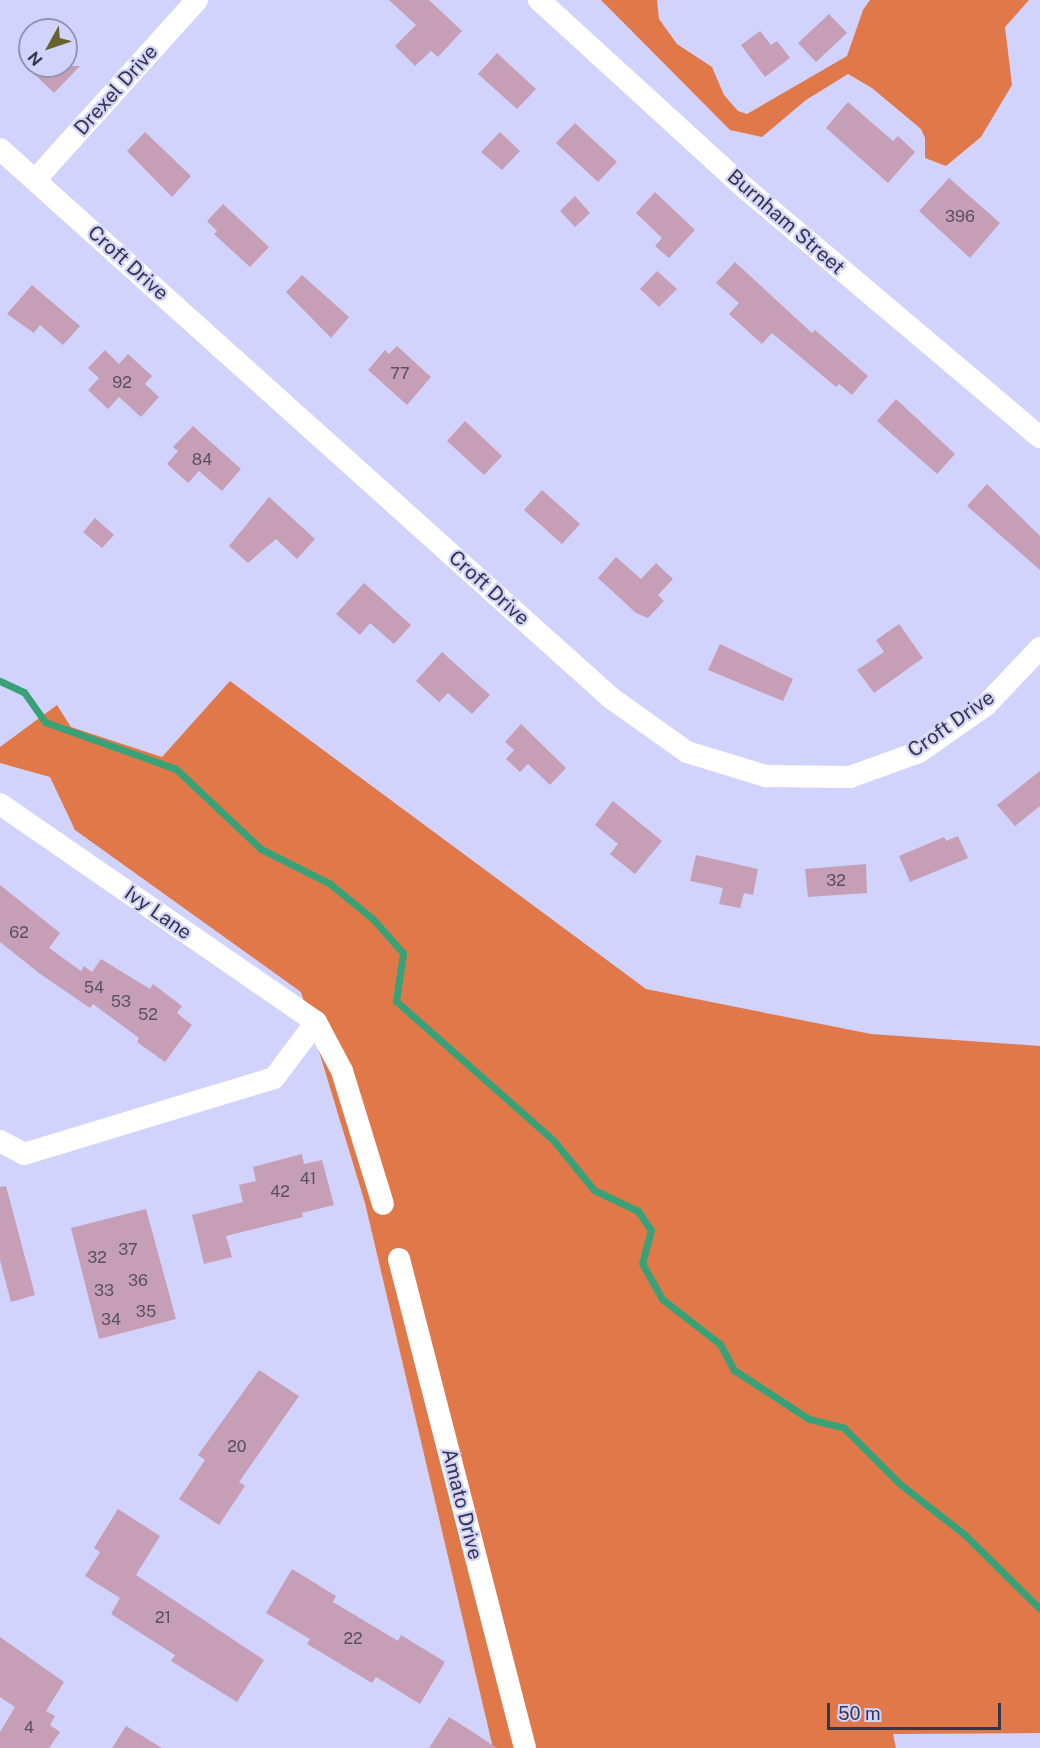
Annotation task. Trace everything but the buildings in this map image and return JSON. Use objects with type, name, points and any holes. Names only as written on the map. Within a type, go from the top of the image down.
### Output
[{"type":"street","name":"Drexel Drive","points":[[35,180],[197,0]]},
{"type":"street","name":"Burnham Street","points":[[539,0],[745,188],[1040,437]]},
{"type":"street","name":"Croft Drive","points":[[0,149],[611,698],[687,752],[766,776],[850,777],[919,752],[986,705],[1040,648]]},
{"type":"street","name":"Ivy Lane","points":[[0,804],[316,1022],[342,1071],[383,1204]]},
{"type":"street","points":[[0,1141],[24,1154],[274,1078],[316,1022]]},
{"type":"street","name":"Amato Drive","points":[[399,1259],[525,1748]]},
{"type":"shaded area","points":[[601,0],[657,0],[659,19],[677,44],[712,67],[724,95],[738,111],[747,114],[847,56],[863,10],[870,0],[1029,0],[1005,27],[1012,85],[981,137],[946,166],[925,158],[925,138],[921,129],[872,88],[848,74],[806,100],[762,137],[730,130]]},
{"type":"shaded area","points":[[230,681],[646,989],[871,1034],[1040,1046],[1040,1733],[893,1734],[896,1748],[493,1748],[365,1203],[301,992],[75,830],[50,777],[0,763],[0,747],[57,705],[71,727],[162,757]]},
{"type":"waterway","points":[[0,681],[24,692],[45,722],[176,769],[261,849],[329,883],[373,919],[403,953],[396,1001],[554,1141],[594,1190],[638,1211],[651,1230],[642,1263],[662,1299],[720,1344],[734,1370],[809,1419],[844,1428],[900,1484],[964,1534],[1040,1609]]}]
